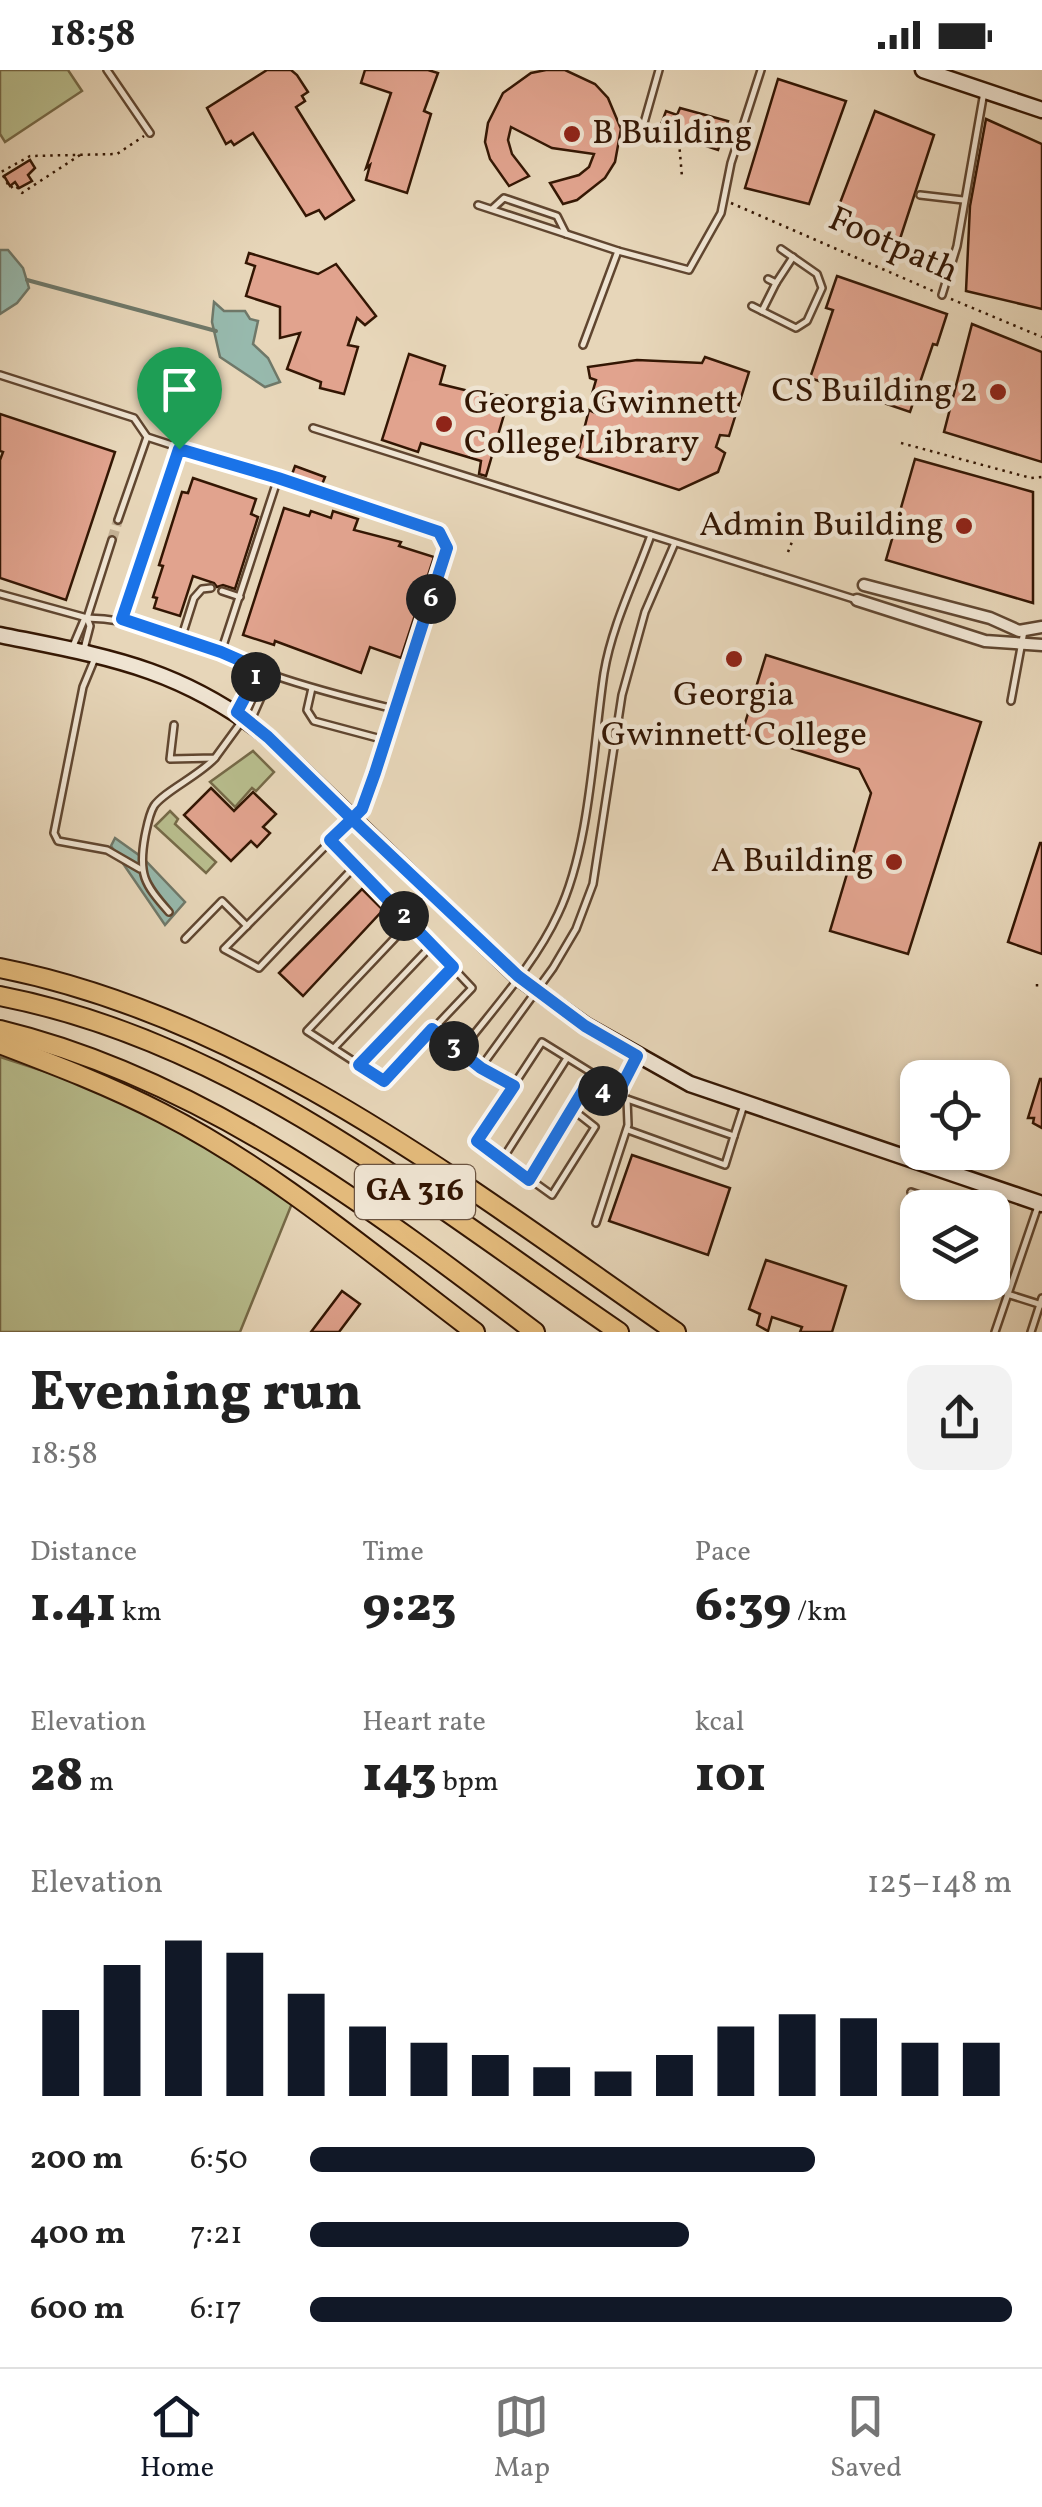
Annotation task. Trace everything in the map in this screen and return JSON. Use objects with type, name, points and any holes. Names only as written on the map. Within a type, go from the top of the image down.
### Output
[{"type":"highway","points":[[0,968],[131,1006],[218,1042],[352,1112],[676,1332]]},
{"type":"highway","name":"GA 316","points":[[0,996],[100,1022],[205,1064],[279,1102],[619,1332]]},
{"type":"highway","name":"GA 316","points":[[0,1030],[88,1057],[208,1109],[392,1228],[535,1332]]},
{"type":"highway","points":[[0,1044],[162,1112],[214,1142],[309,1205],[475,1332]]},
{"type":"highway","points":[[393,1271],[466,1332]]},
{"type":"street","points":[[922,70],[1042,110]]},
{"type":"street","points":[[864,585],[912,595],[1024,630],[1042,627]]},
{"type":"street","points":[[857,600],[985,641],[1042,644]]},
{"type":"street","points":[[0,635],[156,672],[205,693],[243,718],[518,976],[637,1056],[690,1084],[744,1105],[1040,1204]]},
{"type":"lane","points":[[108,70],[150,133]]},
{"type":"lane","points":[[642,130],[659,70]]},
{"type":"lane","points":[[478,204],[618,252],[689,270],[721,213],[731,164],[761,70]]},
{"type":"lane","points":[[942,295],[957,246],[984,89]]},
{"type":"lane","points":[[920,194],[963,200]]},
{"type":"lane","points":[[492,209],[504,198],[558,216],[566,234]]},
{"type":"lane","points":[[752,306],[796,328],[807,321],[822,288],[817,274],[781,249]]},
{"type":"lane","points":[[583,344],[618,252]]},
{"type":"lane","points":[[762,311],[792,257]]},
{"type":"lane","points":[[768,278],[776,283]]},
{"type":"lane","points":[[0,375],[134,418],[146,437],[439,532],[445,539],[447,548],[362,809],[224,950],[259,968],[356,865]]},
{"type":"lane","points":[[313,428],[857,600]]},
{"type":"lane","points":[[118,520],[146,437]]},
{"type":"lane","points":[[122,619],[179,449]]},
{"type":"lane","points":[[221,652],[278,478]]},
{"type":"lane","points":[[460,1052],[518,976],[558,914],[572,877],[605,670],[616,626],[651,535]]},
{"type":"lane","points":[[112,540],[87,618],[80,623],[83,687],[54,834],[58,841],[107,850],[140,869],[152,893],[169,912]]},
{"type":"lane","points":[[481,1068],[576,929],[593,884],[622,695],[645,612],[674,544]]},
{"type":"lane","points":[[181,639],[194,598],[202,588],[211,588]]},
{"type":"lane","points":[[222,590],[240,597]]},
{"type":"lane","points":[[0,594],[87,618],[122,619],[312,688],[394,709]]},
{"type":"lane","points":[[84,652],[90,626],[87,618]]},
{"type":"lane","points":[[1010,701],[1024,630]]},
{"type":"lane","points":[[243,718],[260,669]]},
{"type":"lane","points":[[140,869],[154,804],[215,758],[271,674]]},
{"type":"lane","points":[[312,688],[307,710],[314,721],[385,740]]},
{"type":"lane","points":[[174,725],[170,759],[215,758]]},
{"type":"lane","points":[[330,840],[356,865],[453,967],[472,988],[384,1081],[307,1031],[410,922]]},
{"type":"lane","points":[[184,939],[222,901],[247,926]]},
{"type":"lane","points":[[334,1048],[432,945]]},
{"type":"lane","points":[[359,1065],[453,967]]},
{"type":"lane","points":[[432,1029],[481,1068],[514,1086]]},
{"type":"lane","points":[[529,1180],[592,1072],[542,1042],[477,1141],[529,1180],[552,1195],[596,1127],[572,1109]]},
{"type":"lane","points":[[616,1097],[637,1056]]},
{"type":"lane","points":[[502,1160],[567,1058]]},
{"type":"lane","points":[[587,1084],[734,1136]]},
{"type":"lane","points":[[596,1224],[627,1130],[627,1099]]},
{"type":"lane","points":[[627,1130],[725,1165],[744,1105]]},
{"type":"lane","points":[[983,1190],[985,1185]]},
{"type":"lane","points":[[1010,1288],[1040,1204]]},
{"type":"lane","points":[[1010,1295],[1041,1303],[1031,1332]]},
{"type":"lane","points":[[994,1332],[1006,1300]]},
{"type":"path","points":[[80,155],[22,193],[15,185],[10,188],[1,172],[30,156],[117,154],[150,133]]},
{"type":"path","points":[[680,142],[682,177]]},
{"type":"path","name":"Footpath","points":[[724,200],[1042,337]]},
{"type":"path","points":[[901,443],[1031,478],[1042,477]]},
{"type":"path","points":[[788,552],[798,524]]},
{"type":"green space","points":[[0,70],[68,70],[82,91],[5,142],[0,134]]},
{"type":"green space","points":[[253,751],[274,772],[235,807],[210,782]]},
{"type":"green space","points":[[170,811],[178,819],[175,824],[216,862],[206,873],[155,826]]},
{"type":"green space","points":[[0,1057],[123,1097],[293,1201],[240,1332],[0,1332]]},
{"type":"water","points":[[0,250],[8,250],[23,268],[29,288],[17,303],[0,314]]},
{"type":"water","points":[[214,302],[224,311],[245,311],[250,319],[258,321],[253,344],[268,358],[280,382],[265,387],[220,357],[212,322]]},
{"type":"water","points":[[115,838],[143,858],[185,902],[165,925],[111,846]]},
{"type":"building","points":[[267,70],[291,70],[297,75],[308,92],[302,96],[305,101],[296,107],[354,200],[325,219],[319,210],[306,216],[253,133],[234,145],[231,141],[226,144],[207,108]]},
{"type":"building","points":[[365,70],[438,73],[424,111],[431,114],[407,193],[366,180],[370,165],[366,168],[391,93],[361,83]]},
{"type":"building","name":"B Building","points":[[565,70],[595,84],[608,98],[621,129],[615,162],[605,178],[577,200],[563,204],[550,183],[579,175],[589,167],[594,154],[552,148],[511,127],[508,140],[512,154],[529,176],[509,186],[490,159],[485,142],[488,123],[503,93],[531,73]]},
{"type":"building","points":[[778,79],[846,101],[809,204],[745,188]]},
{"type":"building","points":[[680,108],[728,121],[718,150],[673,135],[670,144],[656,138],[666,111],[677,115]]},
{"type":"building","points":[[875,111],[934,135],[899,242],[835,216]]},
{"type":"building","points":[[986,119],[1042,144],[1042,309],[966,291],[970,206]]},
{"type":"building","points":[[30,160],[35,168],[28,175],[32,181],[19,188],[15,182],[10,186],[4,176]]},
{"type":"building","points":[[249,253],[318,274],[336,264],[376,316],[365,325],[357,318],[348,345],[358,347],[344,394],[320,388],[321,382],[287,369],[300,333],[280,338],[280,307],[246,296],[255,266],[246,263]]},
{"type":"building","points":[[837,276],[947,314],[910,412],[810,378],[833,310],[826,308]]},
{"type":"building","name":"CS Building 2","points":[[972,324],[1042,352],[1042,462],[944,432]]},
{"type":"building","name":"Georgia Gwinnett College Library","points":[[409,354],[445,366],[440,384],[512,396],[511,409],[506,408],[486,476],[479,474],[481,461],[421,443],[418,452],[382,440]]},
{"type":"building","points":[[705,357],[749,372],[729,436],[720,435],[716,447],[725,453],[718,472],[679,490],[577,457],[589,410],[600,415],[605,398],[592,394],[596,380],[590,378],[588,367],[637,360],[702,363]]},
{"type":"building","points":[[0,414],[115,452],[66,600],[0,578]]},
{"type":"building","name":"Admin Building","points":[[915,459],[1033,492],[1033,603],[886,560]]},
{"type":"building","points":[[295,466],[325,477],[321,487],[291,477]]},
{"type":"building","points":[[193,478],[256,499],[251,514],[258,517],[235,589],[217,587],[193,576],[180,616],[154,608],[157,598],[153,597],[182,492],[188,493]]},
{"type":"building","points":[[284,508],[331,518],[333,511],[358,519],[354,530],[401,542],[399,546],[434,557],[401,658],[370,647],[361,673],[275,641],[274,645],[243,635]]},
{"type":"building","name":"A Building","points":[[766,655],[981,722],[908,954],[830,931],[871,793],[859,769],[742,733]]},
{"type":"building","points":[[211,788],[234,811],[253,792],[276,814],[263,827],[270,833],[257,847],[251,841],[231,861],[184,815]]},
{"type":"building","points":[[1042,843],[1042,954],[1008,942]]},
{"type":"building","points":[[362,889],[383,910],[303,996],[279,973]]},
{"type":"building","points":[[1040,1079],[1042,1128],[1033,1123],[1034,1118],[1028,1118]]},
{"type":"building","points":[[632,1155],[730,1188],[708,1255],[609,1221]]},
{"type":"building","points":[[766,1260],[846,1286],[832,1332],[800,1332],[802,1327],[772,1317],[768,1331],[757,1325],[760,1314],[749,1309]]},
{"type":"building","points":[[342,1291],[360,1304],[339,1332],[311,1332]]},
{"type":"waterway","points":[[27,280],[216,331]]},
{"type":"tunnel","points":[[112,540],[118,520]]},
{"type":"place","name":"B Building","points":[[572,134]]},
{"type":"place","name":"CS Building 2","points":[[998,392]]},
{"type":"place","name":"Georgia Gwinnett College Library","points":[[444,424]]},
{"type":"place","name":"Admin Building","points":[[964,526]]},
{"type":"place","name":"Georgia Gwinnett College","points":[[734,659]]},
{"type":"place","name":"A Building","points":[[894,862]]},
{"type":"route","points":[[179,449],[122,619],[260,669],[237,712],[352,819],[330,840],[453,967],[359,1065],[384,1081],[432,1029],[481,1068],[514,1086],[477,1141],[529,1180],[587,1084],[616,1097],[637,1056],[585,1026],[518,976],[352,819],[362,809],[375,773],[447,548],[445,539],[439,532],[353,502],[179,449]]}]
